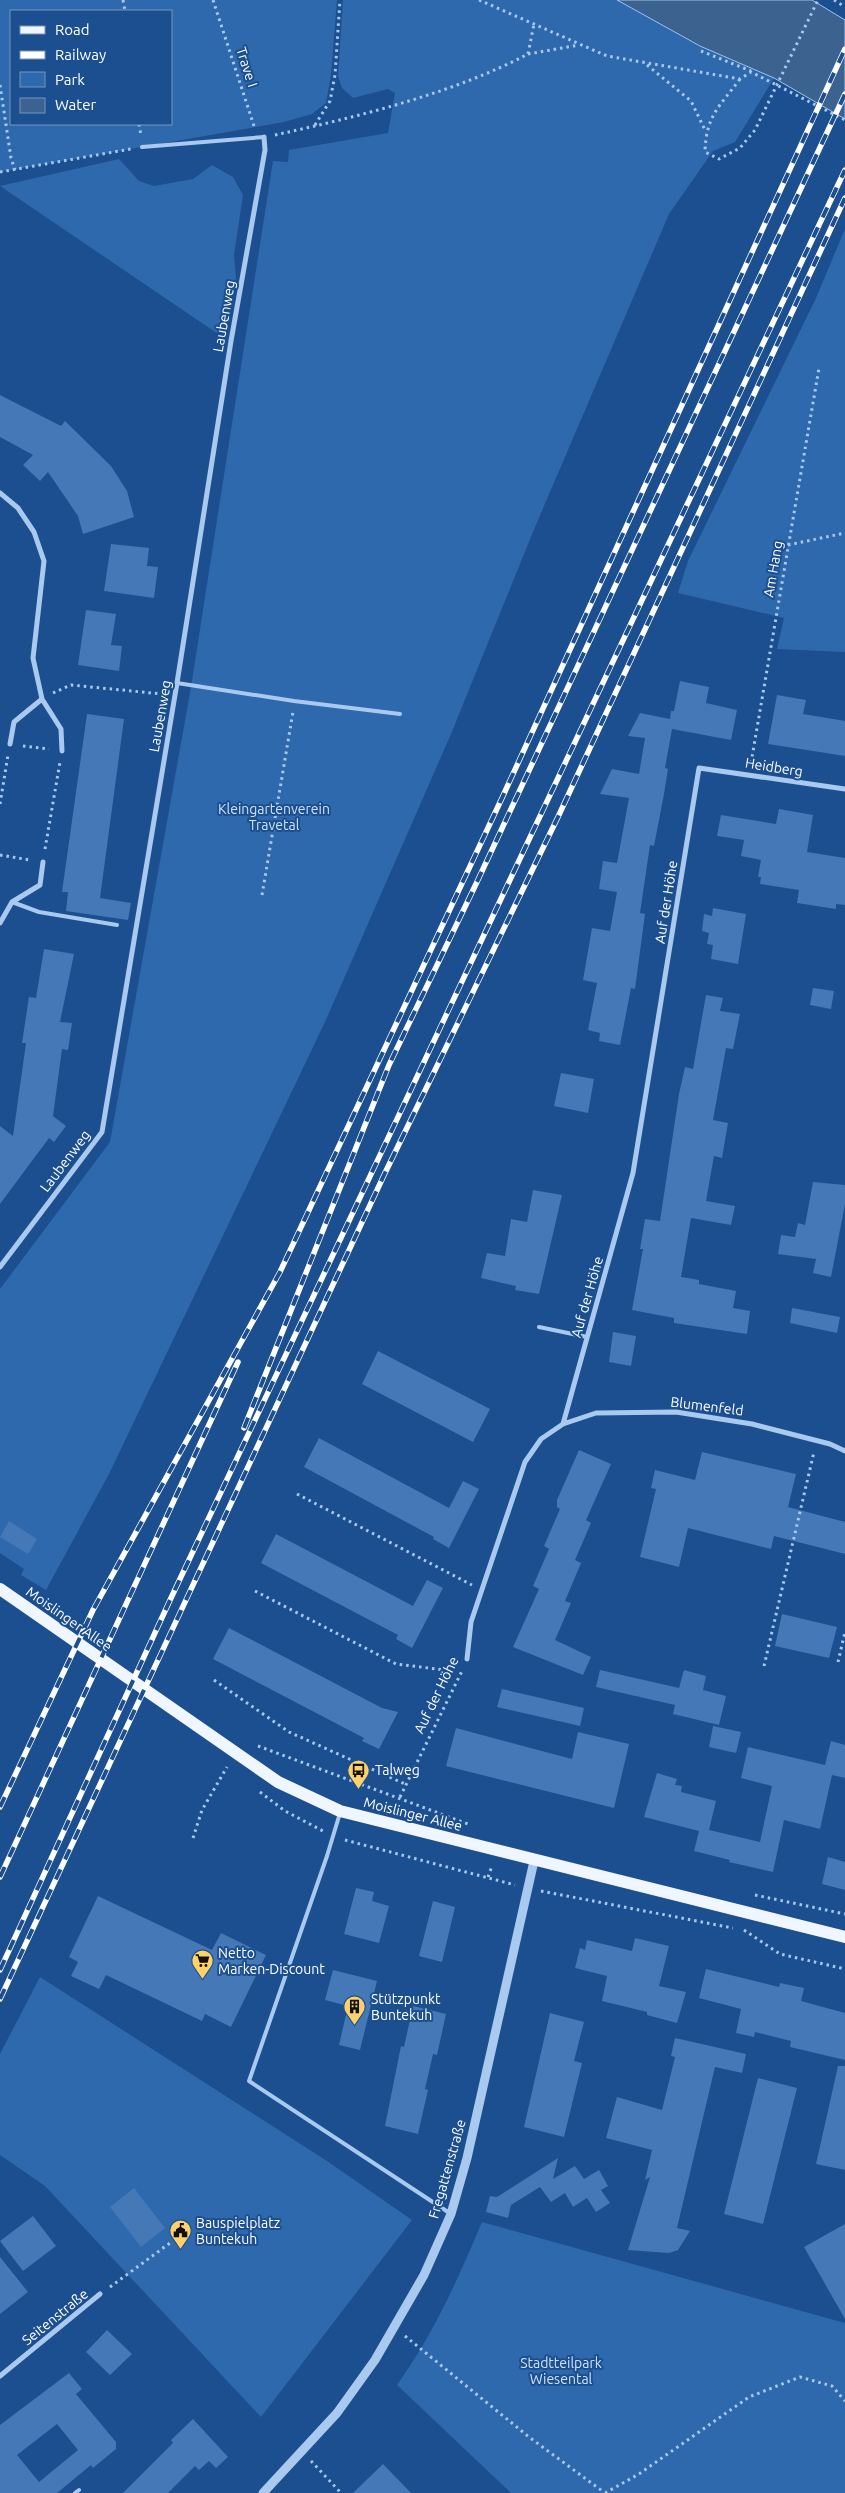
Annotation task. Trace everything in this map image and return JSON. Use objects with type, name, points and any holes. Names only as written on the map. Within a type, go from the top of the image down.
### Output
[{"type":"main road","name":"Moislinger Allee","points":[[1,1593],[38,1615],[278,1782],[340,1811],[845,1937]]},
{"type":"street","name":"Laubenweg","points":[[0,1267],[102,1132],[264,150],[264,137]]},
{"type":"street","points":[[0,493],[18,508],[34,532],[44,562],[33,658],[42,698],[61,729],[62,751]]},
{"type":"street","points":[[10,744],[14,722],[42,698]]},
{"type":"street","name":"Heidberg","points":[[699,768],[845,789]]},
{"type":"street","name":"Auf der Höhe","points":[[468,1659],[471,1622],[525,1462],[541,1439],[563,1424],[633,1174],[699,768]]},
{"type":"street","points":[[0,923],[12,902],[40,885],[44,862]]},
{"type":"street","name":"Blumenfeld","points":[[563,1424],[596,1413],[676,1412],[752,1424],[816,1441],[845,1451]]},
{"type":"street","name":"Fregattenstraße","points":[[264,2493],[337,2413],[395,2328],[424,2275],[451,2214],[467,2158],[534,1860]]},
{"type":"street","name":"Seitenstraße","points":[[0,2376],[100,2294]]},
{"type":"lane","points":[[142,147],[264,137]]},
{"type":"lane","points":[[177,683],[294,701],[400,714]]},
{"type":"lane","points":[[12,902],[39,912],[117,925]]},
{"type":"lane","points":[[539,1327],[587,1337]]},
{"type":"lane","points":[[340,1811],[327,1856],[249,2081],[451,2214]]},
{"type":"path","name":"Trave I","points":[[213,0],[254,125],[264,137]]},
{"type":"path","points":[[314,126],[330,101],[335,75],[340,0]]},
{"type":"path","points":[[479,0],[607,56],[740,79]]},
{"type":"path","points":[[751,72],[740,79],[712,115],[705,130],[705,152],[719,159],[740,148],[755,130],[771,101],[818,0]]},
{"type":"path","points":[[834,0],[845,7]]},
{"type":"path","points":[[528,54],[534,24]]},
{"type":"path","points":[[264,137],[314,126],[472,80],[528,54],[581,45]]},
{"type":"path","points":[[701,50],[751,72],[845,120]]},
{"type":"path","points":[[646,63],[691,101],[705,130]]},
{"type":"path","points":[[0,85],[11,158],[15,170]]},
{"type":"path","points":[[0,172],[142,147]]},
{"type":"path","name":"Am Hang","points":[[749,774],[819,368]]},
{"type":"path","points":[[788,545],[845,533]]},
{"type":"path","points":[[42,698],[71,685],[174,695]]},
{"type":"path","points":[[262,895],[294,701]]},
{"type":"path","points":[[0,803],[10,744],[62,751],[44,862],[0,854]]},
{"type":"path","points":[[764,1666],[816,1441]]},
{"type":"path","points":[[298,1494],[482,1590]]},
{"type":"path","points":[[255,1591],[396,1664],[453,1671]]},
{"type":"path","points":[[838,1662],[845,1632]]},
{"type":"path","name":"Auf der Höhe","points":[[400,1797],[468,1659]]},
{"type":"path","points":[[214,1680],[289,1732],[405,1784]]},
{"type":"path","points":[[254,1745],[348,1781],[400,1797],[476,1827]]},
{"type":"path","points":[[194,1838],[202,1810],[227,1767]]},
{"type":"path","points":[[100,2294],[170,2243]]},
{"type":"path","points":[[395,2328],[423,2348],[529,2437],[605,2493],[639,2474],[749,2396],[800,2377],[832,2386],[845,2401]]},
{"type":"path","points":[[302,2452],[341,2493]]},
{"type":"green space","points":[[0,0],[337,0],[331,75],[326,103],[312,114],[284,122],[0,172]]},
{"type":"green space","name":"Kleingartenverein Travetal","points":[[343,0],[617,0],[700,46],[774,78],[735,142],[713,151],[669,214],[535,527],[451,734],[325,1022],[109,1474],[46,1590],[21,1575],[24,1569],[0,1553],[0,1289],[110,1142],[191,687],[273,161],[288,162],[289,150],[388,133],[395,93],[388,89],[353,98],[342,88],[338,76]]},
{"type":"green space","points":[[119,159],[139,181],[154,186],[193,179],[212,165],[233,177],[243,195],[234,255],[236,278],[224,338],[0,186]]},
{"type":"green space","points":[[845,229],[845,652],[777,649],[784,618],[678,593],[688,561],[816,298]]},
{"type":"green space","name":"Bauspielplatz Buntekuh","points":[[40,1977],[327,2161],[412,2220],[261,2417],[45,2186],[0,2155],[0,2054]]},
{"type":"green space","name":"Stadtteilpark Wiesental","points":[[482,2222],[845,2323],[845,2493],[511,2493],[397,2385],[434,2326]]},
{"type":"water","points":[[617,0],[812,0],[845,20],[845,119],[774,78],[700,46]]},
{"type":"building","points":[[0,395],[61,426],[65,421],[111,466],[127,491],[134,517],[83,534],[78,516],[48,472],[40,481],[23,465],[33,455],[0,437]]},
{"type":"building","points":[[111,544],[149,548],[147,566],[158,567],[154,598],[104,591]]},
{"type":"building","points":[[86,610],[116,614],[111,645],[122,646],[119,671],[78,665]]},
{"type":"building","points":[[680,681],[709,687],[706,703],[737,710],[731,740],[672,729],[665,768],[668,769],[664,794],[654,846],[650,845],[640,913],[645,914],[635,989],[631,988],[620,1045],[599,1041],[600,1033],[588,1030],[597,983],[583,980],[592,928],[610,931],[617,892],[599,889],[603,861],[617,863],[629,798],[600,794],[612,769],[639,774],[645,738],[628,736],[640,713],[670,719],[671,711],[674,711]]},
{"type":"building","points":[[777,695],[806,700],[803,714],[845,721],[845,756],[768,744]]},
{"type":"building","points":[[87,714],[124,719],[100,898],[131,903],[128,920],[66,911],[68,892],[62,892]]},
{"type":"building","points":[[779,809],[813,815],[807,852],[845,858],[845,905],[836,904],[836,909],[797,903],[799,890],[760,884],[761,877],[758,877],[761,860],[741,856],[744,840],[717,836],[721,815],[776,824]]},
{"type":"building","points":[[713,908],[746,914],[738,964],[711,959],[713,945],[707,944],[709,933],[702,931],[704,914],[712,916]]},
{"type":"building","points":[[44,949],[74,954],[60,1022],[72,1023],[68,1050],[62,1049],[53,1116],[66,1126],[54,1142],[49,1138],[0,1204],[0,1126],[13,1136],[26,1043],[22,1043],[29,997],[36,998]]},
{"type":"building","points":[[813,988],[834,991],[831,1009],[810,1005]]},
{"type":"building","points":[[706,995],[723,998],[720,1011],[740,1014],[733,1049],[726,1048],[713,1120],[728,1123],[722,1158],[714,1156],[706,1201],[735,1206],[731,1225],[691,1218],[681,1277],[699,1280],[699,1284],[736,1291],[733,1308],[750,1311],[747,1334],[674,1323],[674,1318],[632,1310],[643,1249],[640,1249],[645,1219],[660,1221],[679,1094],[685,1067],[693,1069]]},
{"type":"building","points":[[561,1073],[594,1079],[588,1113],[554,1106]]},
{"type":"building","points":[[813,1182],[845,1185],[845,1204],[831,1277],[813,1273],[816,1259],[778,1254],[781,1235],[795,1237],[798,1223],[805,1225]]},
{"type":"building","points":[[533,1190],[562,1195],[539,1294],[515,1290],[516,1286],[481,1278],[487,1253],[505,1256],[511,1219],[527,1222]]},
{"type":"building","points":[[792,1308],[840,1317],[837,1333],[790,1323]]},
{"type":"building","points":[[613,1332],[636,1336],[631,1366],[609,1362]]},
{"type":"building","points":[[378,1351],[490,1409],[473,1442],[362,1384]]},
{"type":"building","points":[[319,1438],[449,1508],[463,1481],[479,1489],[449,1548],[433,1539],[434,1537],[304,1467]]},
{"type":"building","points":[[579,1450],[611,1464],[586,1520],[591,1523],[575,1560],[581,1563],[565,1601],[571,1603],[555,1640],[591,1657],[583,1675],[513,1647],[539,1589],[533,1586],[549,1549],[544,1546],[560,1509],[557,1507],[557,1500]]},
{"type":"building","points":[[702,1452],[796,1474],[788,1507],[845,1522],[845,1554],[774,1536],[771,1549],[688,1528],[679,1567],[640,1557],[656,1489],[651,1488],[655,1470],[695,1480]]},
{"type":"building","points":[[9,1521],[37,1539],[28,1554],[0,1537]]},
{"type":"building","points":[[276,1534],[413,1606],[427,1580],[443,1588],[412,1648],[396,1639],[398,1635],[261,1563]]},
{"type":"building","points":[[782,1614],[837,1627],[829,1658],[775,1646]]},
{"type":"building","points":[[229,1628],[382,1708],[398,1712],[379,1749],[362,1741],[364,1738],[213,1659]]},
{"type":"building","points":[[600,1670],[679,1688],[684,1670],[706,1676],[703,1690],[726,1696],[719,1725],[673,1714],[675,1705],[596,1687]]},
{"type":"building","points":[[502,1689],[584,1708],[580,1726],[497,1707]]},
{"type":"building","points":[[713,1726],[741,1732],[736,1753],[709,1747]]},
{"type":"building","points":[[456,1728],[572,1759],[578,1732],[629,1744],[614,1808],[446,1766]]},
{"type":"building","points":[[831,1741],[845,1745],[845,1778],[832,1775],[820,1829],[784,1820],[773,1872],[729,1862],[730,1860],[694,1851],[699,1831],[644,1817],[657,1773],[677,1779],[675,1785],[682,1786],[681,1792],[716,1801],[709,1830],[760,1842],[772,1786],[741,1778],[748,1747],[825,1765]]},
{"type":"building","points":[[828,1857],[845,1862],[845,1890],[822,1884]]},
{"type":"building","points":[[356,1888],[374,1892],[372,1901],[389,1906],[379,1943],[344,1934]]},
{"type":"building","points":[[98,1896],[212,1950],[221,1933],[266,1955],[231,2027],[205,2014],[202,2021],[106,1975],[99,1989],[71,1976],[78,1962],[69,1957]]},
{"type":"building","points":[[433,1901],[455,1907],[442,1962],[419,1956]]},
{"type":"building","points":[[635,1938],[669,1946],[659,1986],[686,1992],[677,2023],[647,2015],[647,2012],[602,2001],[607,1976],[575,1968],[580,1948],[585,1950],[587,1940],[632,1951]]},
{"type":"building","points":[[706,1969],[779,1987],[780,1983],[804,1988],[801,2001],[845,2013],[845,2060],[790,2047],[791,2041],[755,2032],[754,2037],[736,2033],[741,2009],[699,1998]]},
{"type":"building","name":"Stützpunkt Buntekuh","points":[[333,1970],[377,1981],[360,2050],[339,2045],[348,2006],[325,2000]]},
{"type":"building","points":[[413,2006],[446,2014],[437,2055],[433,2054],[425,2089],[428,2090],[418,2134],[385,2126],[401,2046],[404,2047]]},
{"type":"building","points":[[550,2013],[584,2022],[574,2061],[582,2063],[564,2137],[524,2127]]},
{"type":"building","points":[[675,2038],[746,2054],[742,2073],[715,2067],[677,2228],[690,2231],[678,2250],[669,2253],[628,2250],[650,2177],[645,2180],[652,2150],[606,2138],[617,2097],[662,2110],[675,2057],[671,2056]]},
{"type":"building","points":[[838,2066],[845,2066],[845,2170],[816,2164]]},
{"type":"building","points":[[758,2078],[797,2088],[763,2224],[724,2214]]},
{"type":"building","points":[[558,2158],[553,2179],[575,2166],[584,2179],[599,2170],[608,2186],[601,2190],[610,2203],[596,2212],[587,2198],[573,2207],[565,2193],[551,2202],[540,2187],[511,2205],[508,2218],[486,2212],[490,2196],[497,2197]]},
{"type":"building","points":[[134,2188],[165,2228],[141,2247],[110,2207]]},
{"type":"building","points":[[33,2216],[56,2246],[23,2271],[0,2241]]},
{"type":"building","points":[[845,2224],[845,2319],[804,2247]]},
{"type":"building","points":[[0,2257],[28,2292],[0,2314]]},
{"type":"building","points":[[107,2330],[132,2354],[110,2375],[86,2352]]},
{"type":"building","points":[[69,2373],[82,2389],[76,2394],[116,2442],[116,2449],[93,2468],[91,2465],[57,2493],[0,2493],[0,2425]],"holes":[[[57,2424],[78,2450],[39,2482],[17,2455]]]},
{"type":"building","points":[[193,2419],[228,2457],[216,2468],[209,2461],[199,2470],[195,2466],[168,2493],[123,2493],[173,2443],[171,2440]]},
{"type":"building","points":[[383,2464],[411,2493],[353,2493]]},
{"type":"railway","points":[[0,1807],[93,1610],[280,1272],[502,798],[845,49]]},
{"type":"railway","points":[[244,1428],[389,1065],[476,884],[845,94]]},
{"type":"railway","points":[[0,1970],[171,1598],[845,170]]},
{"type":"railway","points":[[0,1999],[385,1173],[558,817],[845,198]]},
{"type":"railway","points":[[0,1877],[238,1362]]},
{"type":"place","name":"Talweg","points":[[359,1789]]},
{"type":"place","name":"Netto Marken-Discount","points":[[202,1980]]},
{"type":"place","name":"Stützpunkt Buntekuh","points":[[355,2026]]},
{"type":"place","name":"Bauspielplatz Buntekuh","points":[[180,2250]]}]
